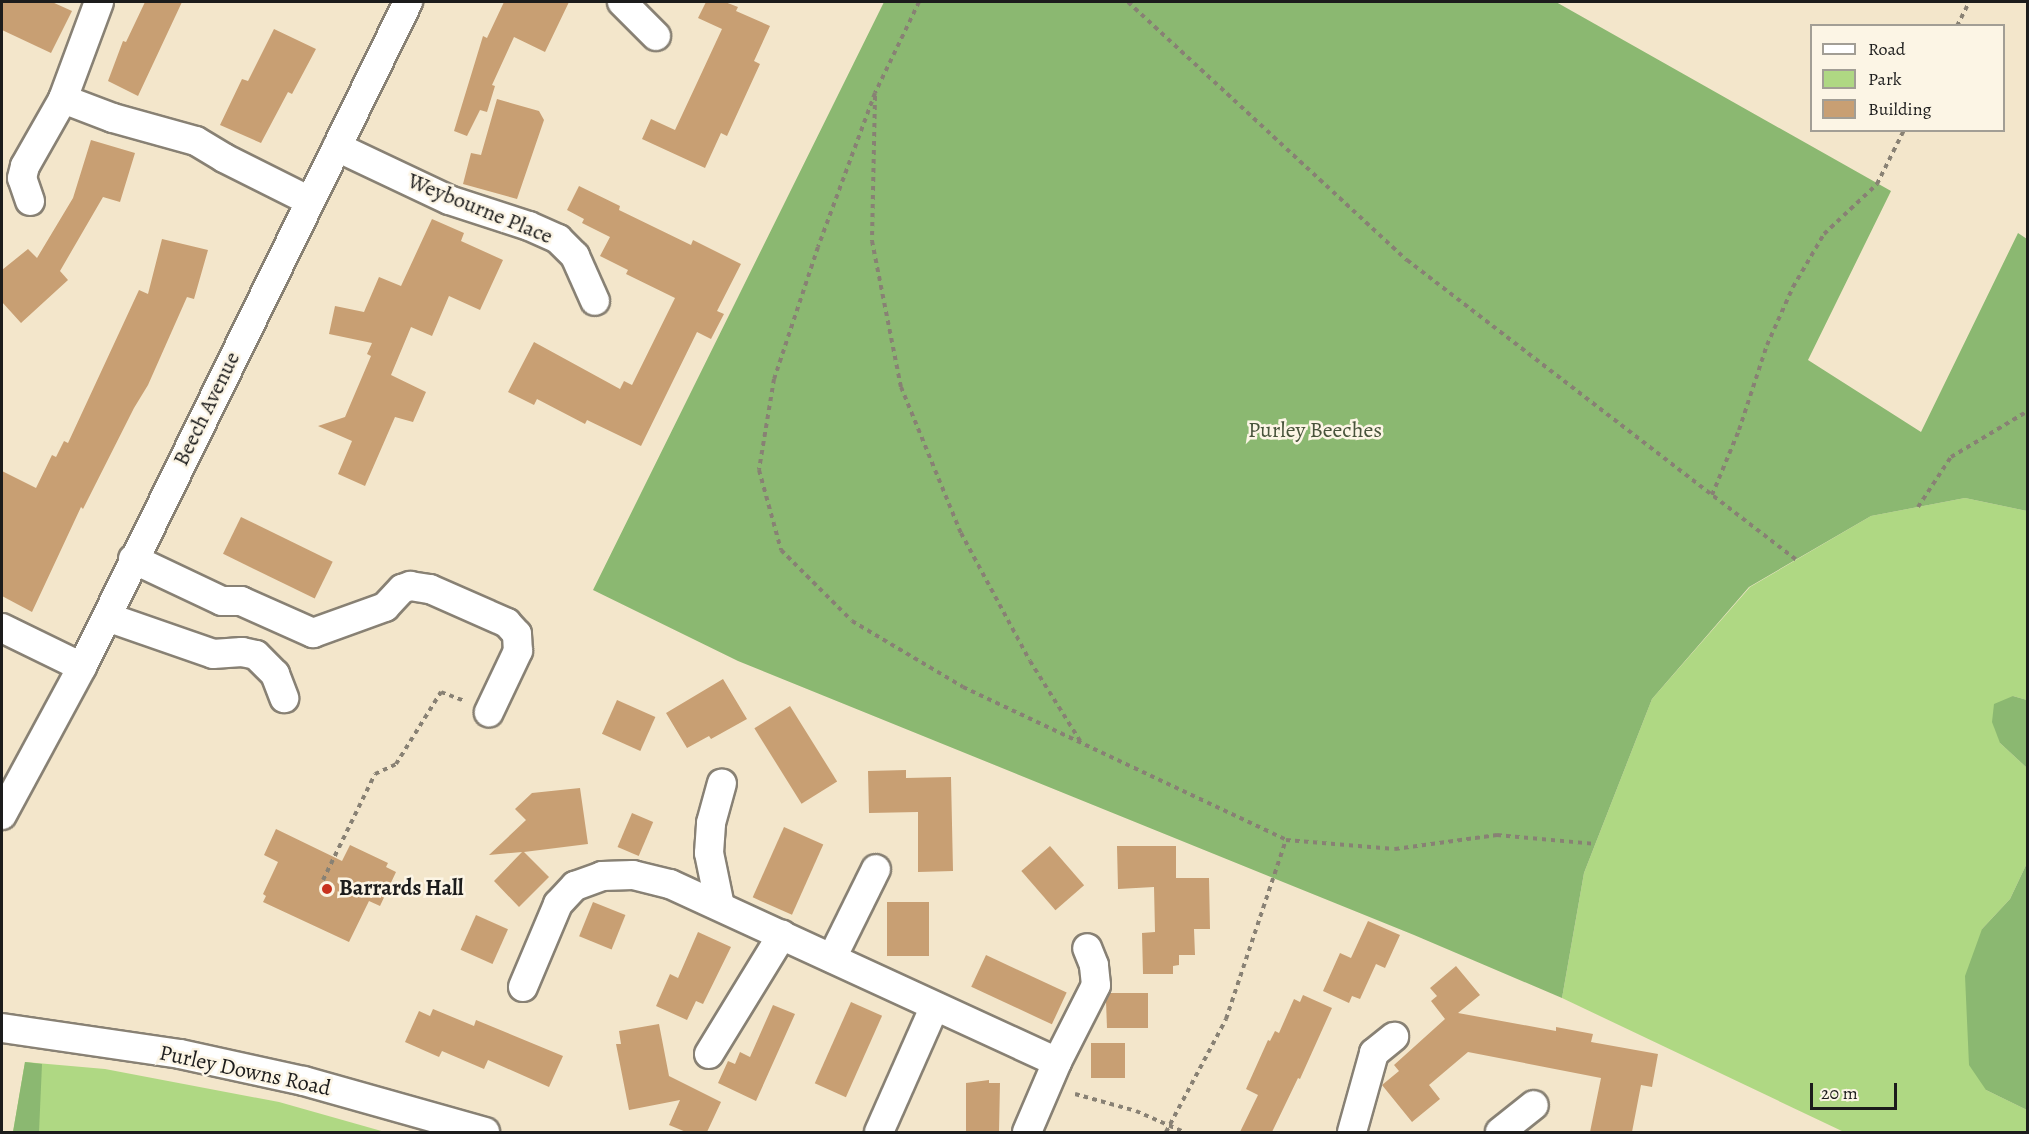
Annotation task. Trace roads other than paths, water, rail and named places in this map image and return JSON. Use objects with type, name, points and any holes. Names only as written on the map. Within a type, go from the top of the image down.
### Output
[{"type":"street","points":[[30,201],[22,177],[25,166],[63,99],[84,49],[99,2]]},
{"type":"street","name":"Beech Avenue","points":[[2,814],[107,617],[133,559],[408,2]]},
{"type":"street","points":[[622,2],[656,36]]},
{"type":"street","points":[[63,99],[113,118],[196,141],[224,158],[310,201]]},
{"type":"street","name":"Weybourne Place","points":[[337,147],[449,200],[529,226],[558,239],[575,256],[595,301]]},
{"type":"street","points":[[133,559],[222,602],[241,601],[313,633],[385,607],[402,589],[410,586],[430,589],[507,623],[517,634],[518,651],[489,712]]},
{"type":"street","points":[[107,617],[213,654],[242,652],[256,655],[275,674],[284,698]]},
{"type":"street","points":[[2,628],[82,667]]},
{"type":"street","points":[[720,906],[709,853],[711,823],[722,783]]},
{"type":"street","points":[[832,958],[876,869]]},
{"type":"street","points":[[523,987],[558,904],[575,886],[602,876],[633,875],[670,884],[832,958],[934,1008],[1052,1073]]},
{"type":"street","points":[[709,1054],[782,935]]},
{"type":"street","points":[[1027,1132],[1052,1073],[1096,985],[1094,965],[1086,948]]},
{"type":"street","points":[[879,1132],[934,1008]]},
{"type":"street","name":"Purley Downs Road","points":[[2,1028],[180,1054],[304,1081],[485,1132]]},
{"type":"street","points":[[1352,1132],[1374,1053],[1394,1037]]},
{"type":"street","points":[[1500,1132],[1534,1105]]},
{"type":"place","name":"Barrards Hall","points":[[327,889]]},
{"type":"park label","name":"Purley Beeches","points":[[1315,431]]}]
